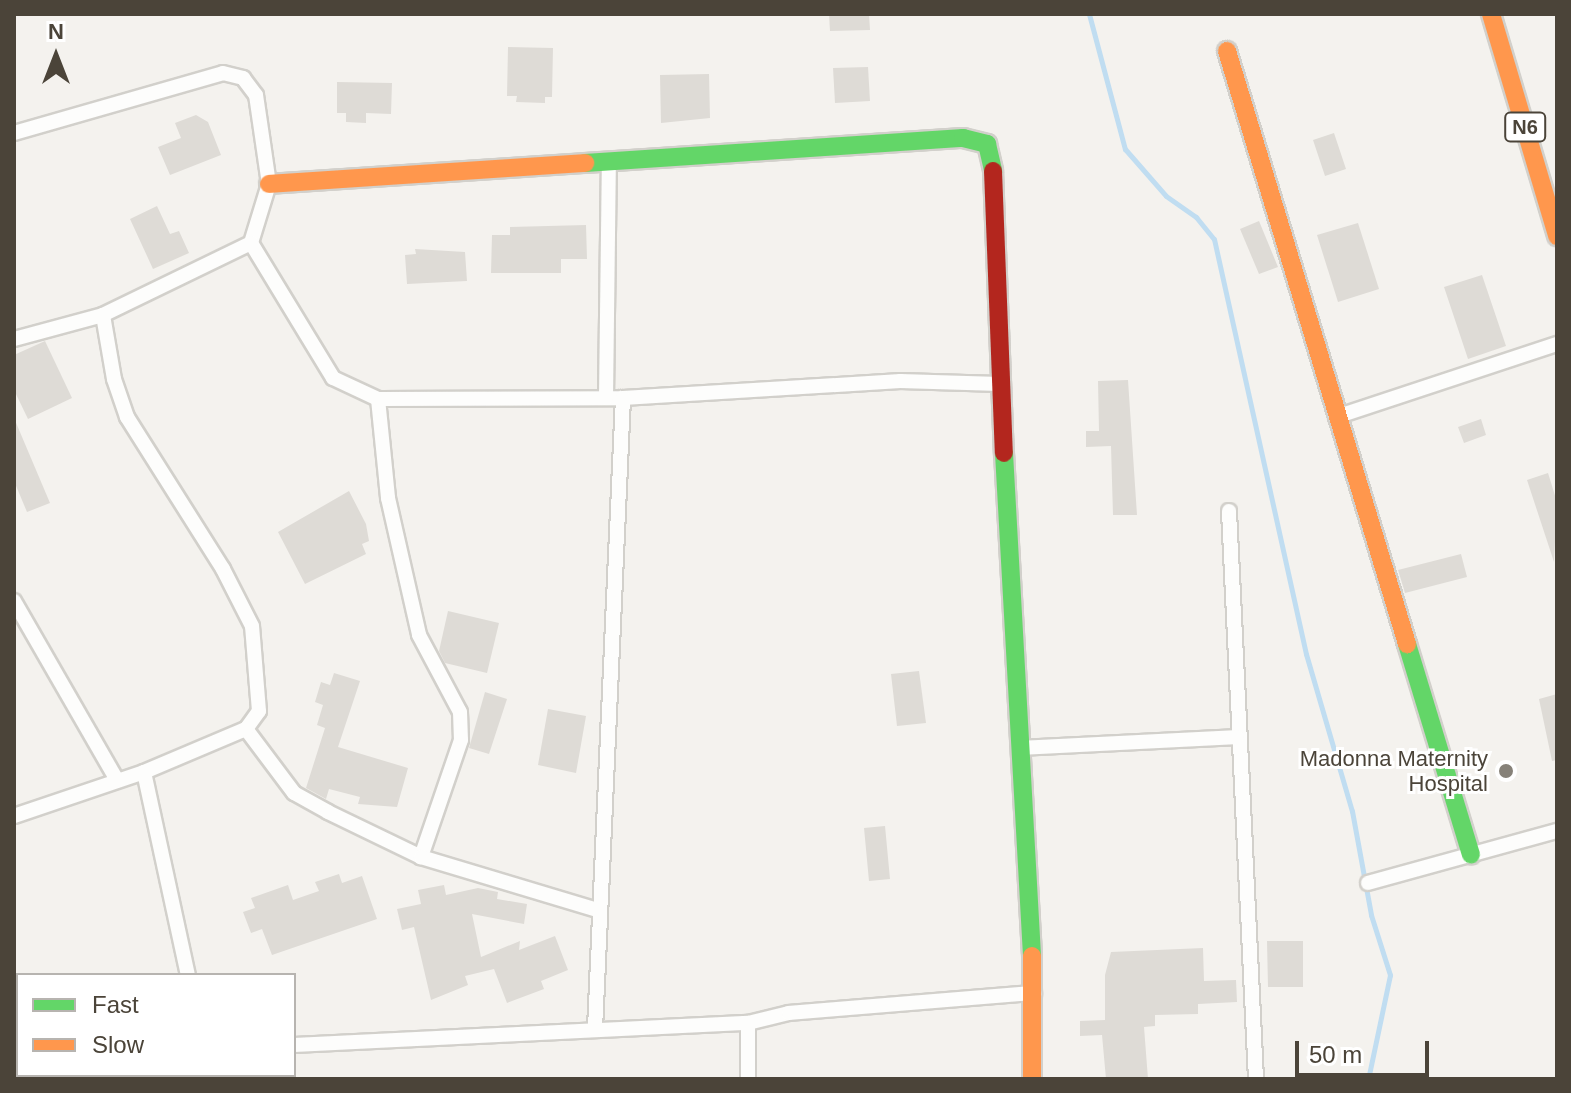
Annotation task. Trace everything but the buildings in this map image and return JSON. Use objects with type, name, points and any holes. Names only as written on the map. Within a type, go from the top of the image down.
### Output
[{"type":"street","name":"N6","points":[[1491,17],[1557,236]]},
{"type":"street","points":[[1227,51],[1471,854]]},
{"type":"street","points":[[14,133],[223,73],[243,78],[256,95],[269,184],[251,243],[103,315],[14,339]]},
{"type":"street","points":[[269,184],[963,138],[987,144],[994,174],[1000,384],[1034,993],[1032,1079]]},
{"type":"street","points":[[606,398],[609,161]]},
{"type":"street","points":[[251,243],[333,378],[378,399],[623,398],[900,381],[1000,384]]},
{"type":"street","points":[[14,816],[144,772],[246,729],[259,711],[252,626],[223,569],[127,417],[114,379],[103,315]]},
{"type":"street","points":[[1336,417],[1557,344]]},
{"type":"street","points":[[595,1029],[623,398]]},
{"type":"street","points":[[378,399],[388,498],[419,635],[460,712],[461,740],[421,857]]},
{"type":"street","points":[[1229,511],[1237,737],[1256,1079]]},
{"type":"street","points":[[14,601],[117,780]]},
{"type":"street","points":[[246,729],[294,793],[421,857],[598,910]]},
{"type":"street","points":[[1021,748],[1237,737]]},
{"type":"street","points":[[144,772],[188,973]]},
{"type":"street","points":[[1368,883],[1557,831]]},
{"type":"street","points":[[296,1045],[748,1023],[789,1013],[1034,993]]},
{"type":"street","points":[[748,1023],[748,1079]]},
{"type":"waterway","points":[[1089,14],[1125,149],[1166,196],[1196,217],[1214,239],[1306,654],[1352,811],[1371,915],[1390,975],[1368,1079]]},
{"type":"traffic: fast","points":[[585,163],[963,138],[987,144],[993,171]]},
{"type":"traffic: fast","points":[[1004,453],[1032,956]]},
{"type":"traffic: fast","points":[[1407,644],[1471,854]]},
{"type":"traffic: slow","points":[[1491,14],[1557,236]]},
{"type":"traffic: slow","points":[[1227,51],[1407,644]]},
{"type":"traffic: slow","points":[[269,184],[585,163]]},
{"type":"traffic: slow","points":[[1032,956],[1032,1079]]},
{"type":"traffic: jam","points":[[993,171],[1004,453]]},
{"type":"place","name":"Madonna Maternity Hospital","points":[[1506,771]]}]
